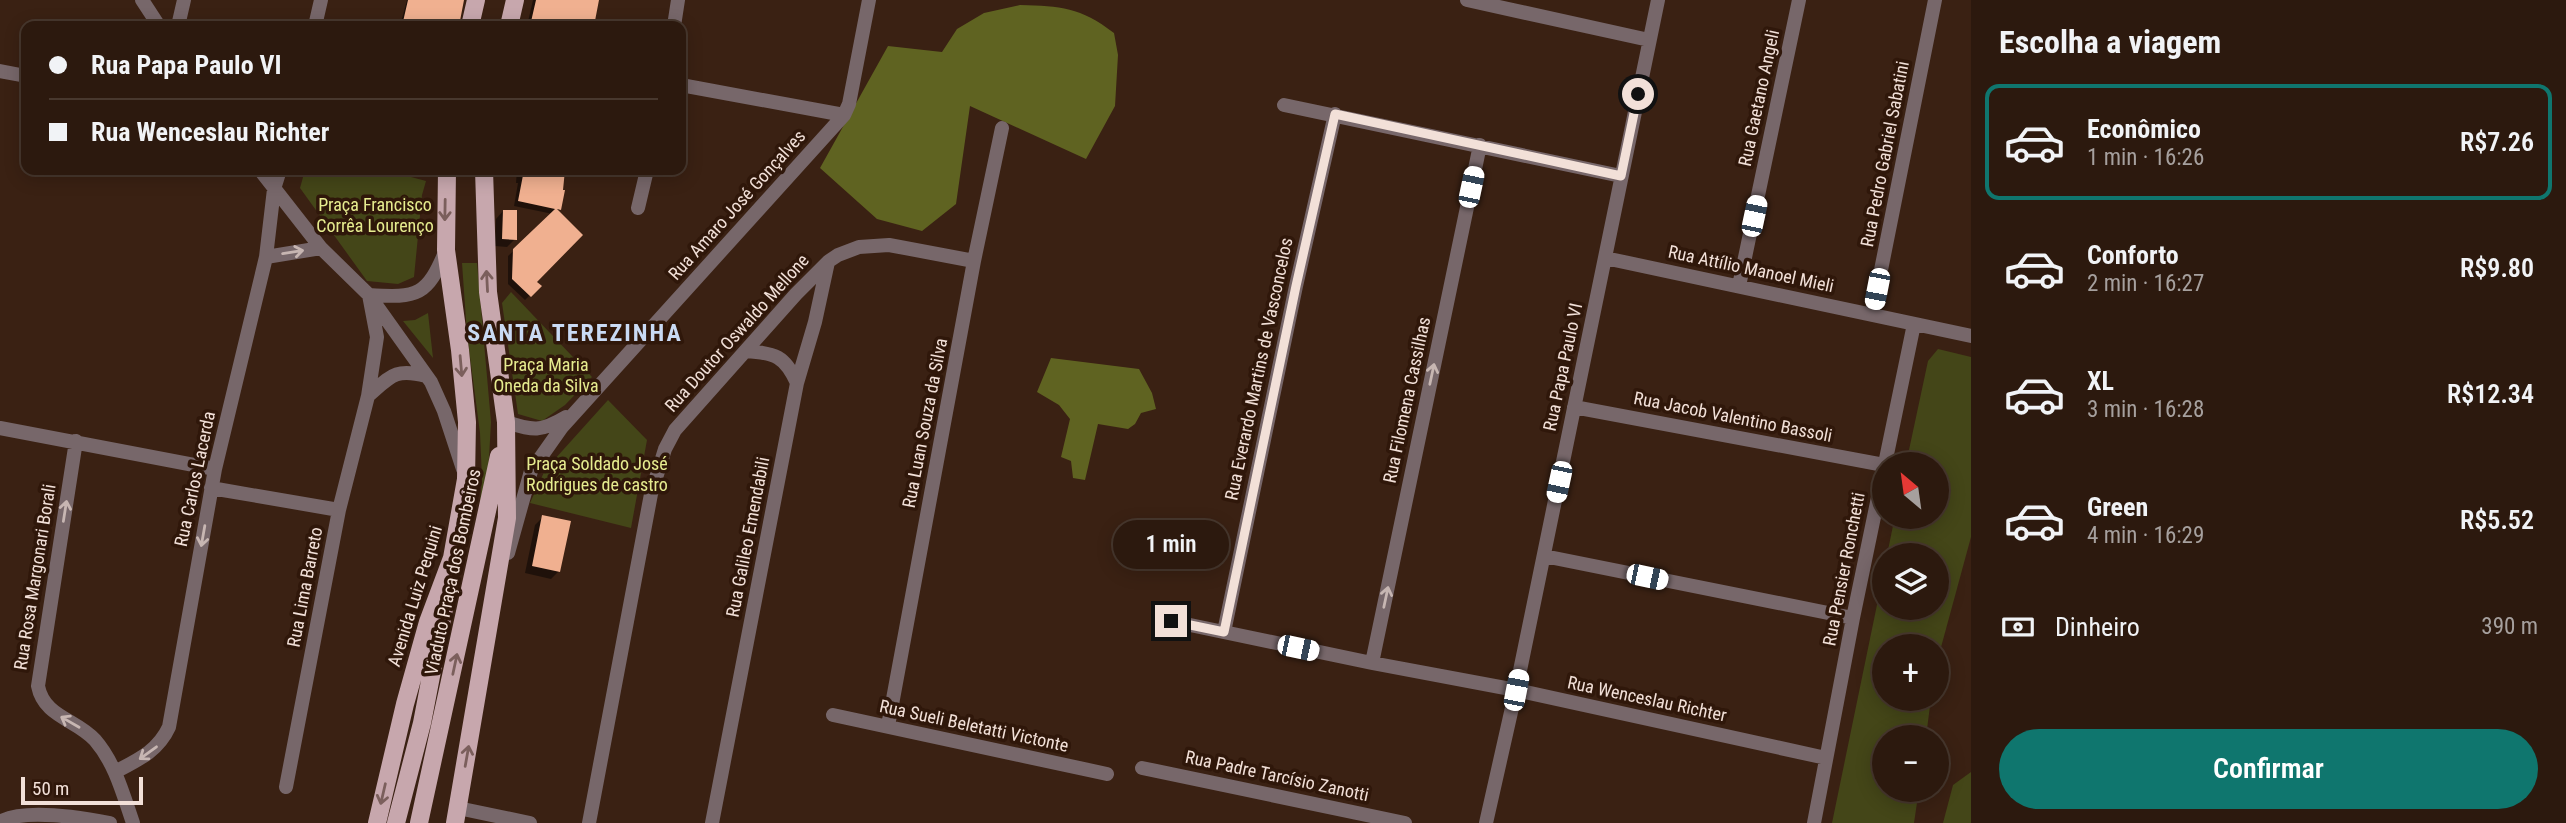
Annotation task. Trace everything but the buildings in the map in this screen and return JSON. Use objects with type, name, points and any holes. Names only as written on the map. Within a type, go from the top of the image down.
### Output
[{"type":"main road","points":[[471,21],[476,0]]},
{"type":"main road","points":[[510,21],[515,0]]},
{"type":"main road","name":"Avenida Luiz Pequini","points":[[377,823],[405,704],[428,622],[452,558],[467,479],[466,410],[446,250],[447,175]]},
{"type":"main road","points":[[457,815],[507,518],[506,422],[488,292],[485,175]]},
{"type":"main road","name":"Viaduto Praça dos Bombeiros","points":[[419,823],[506,422]]},
{"type":"main road","name":"Viaduto Praça dos Bombeiros","points":[[396,823],[422,723],[440,638],[452,558]]},
{"type":"street","points":[[142,0],[156,21]]},
{"type":"street","points":[[179,21],[184,0]]},
{"type":"street","points":[[316,21],[321,0]]},
{"type":"street","points":[[675,21],[678,0]]},
{"type":"street","name":"Rua Amaro José Gonçalves","points":[[489,624],[531,471],[562,427],[844,115],[849,104],[869,0]]},
{"type":"street","points":[[1467,0],[1649,40]]},
{"type":"street","name":"Rua Papa Paulo VI","points":[[1486,823],[1516,690],[1658,0]]},
{"type":"street","name":"Rua Gaetano Angeli","points":[[1739,286],[1799,0]]},
{"type":"street","name":"Rua Pedro Gabriel Sabatini","points":[[1872,315],[1935,0]]},
{"type":"street","points":[[0,71],[21,75]]},
{"type":"street","points":[[686,86],[844,115]]},
{"type":"street","points":[[1284,104],[1621,176]]},
{"type":"street","name":"Rua Everardo Martins de Vasconcelos","points":[[1224,632],[1335,114]]},
{"type":"street","name":"Rua Luan Souza da Silva","points":[[888,726],[974,261],[1002,128]]},
{"type":"street","name":"Rua Filomena Cassilhas","points":[[1372,663],[1480,145]]},
{"type":"street","points":[[264,175],[321,248],[369,295],[426,376],[444,411],[467,479]]},
{"type":"street","name":"Rua Carlos Lacerda","points":[[115,772],[158,746],[169,727],[211,488],[266,257],[274,189],[278,175]]},
{"type":"street","points":[[638,208],[646,175]]},
{"type":"street","name":"Rua Doutor Oswaldo Mellone","points":[[589,823],[659,465],[675,430],[829,261],[838,255],[859,247],[889,245],[974,261]]},
{"type":"street","points":[[266,257],[321,248]]},
{"type":"street","points":[[369,295],[405,296],[415,293],[428,285],[435,276],[446,250]]},
{"type":"street","name":"Rua Attílio Manoel Mieli","points":[[1605,257],[1971,336]]},
{"type":"street","name":"Rua Galileo Emendabili","points":[[712,823],[797,383],[829,261]]},
{"type":"street","name":"Rua Lima Barreto","points":[[286,788],[339,510],[368,396],[377,337],[369,295]]},
{"type":"street","name":"Rua Pensier Ronchetti","points":[[1887,452],[1914,324]]},
{"type":"street","points":[[746,351],[766,352],[777,356],[790,368],[797,383]]},
{"type":"street","points":[[368,396],[395,374],[406,370],[426,376]]},
{"type":"street","name":"Rua Jacob Valentino Bassoli","points":[[1574,407],[1872,463]]},
{"type":"street","name":"Rua Amaro José Gonçalves","points":[[506,422],[527,429],[543,429],[579,409]]},
{"type":"street","points":[[0,428],[76,440],[215,469]]},
{"type":"street","name":"Rua Rosa Margonari Borali","points":[[76,440],[38,686],[48,707],[95,740],[115,772],[133,823]]},
{"type":"street","points":[[211,488],[339,510]]},
{"type":"street","name":"Rua Pensier Ronchetti","points":[[1814,823],[1872,524]]},
{"type":"street","points":[[1544,556],[1853,618]]},
{"type":"street","name":"Rua Wenceslau Richter","points":[[1171,621],[1516,690],[1826,758]]},
{"type":"street","name":"Rua Sueli Beletatti Victonte","points":[[833,715],[1107,774]]},
{"type":"street","name":"Rua Padre Tarcísio Zanotti","points":[[1142,768],[1405,823]]},
{"type":"street","points":[[457,815],[530,823]]},
{"type":"street","points":[[0,822],[10,818],[34,816],[110,823]]},
{"type":"green space","points":[[1020,5],[1070,10],[1091,18],[1114,33],[1118,55],[1115,106],[1086,159],[970,106],[956,204],[922,231],[877,219],[820,168],[888,46],[942,52],[957,29],[984,13]]},
{"type":"green space","name":"Praça Francisco Corrêa Lourenço","points":[[304,175],[404,175],[426,181],[422,195],[414,277],[398,284],[367,281],[300,188]]},
{"type":"green space","points":[[462,263],[477,263],[491,422],[488,476],[478,525],[482,479],[480,433],[467,334]]},
{"type":"green space","name":"Praça Maria Oneda da Silva","points":[[511,292],[592,377],[565,405],[542,421],[518,414],[502,303]]},
{"type":"green space","points":[[428,313],[433,358],[403,321],[415,320]]},
{"type":"green space","points":[[1938,349],[1971,357],[1971,537],[1949,618],[1949,543],[1889,543],[1892,529],[1950,528],[1950,452],[1909,452],[1928,361]]},
{"type":"green space","points":[[1051,358],[1139,369],[1152,393],[1156,409],[1141,413],[1135,424],[1128,429],[1098,424],[1085,480],[1073,478],[1071,461],[1061,457],[1070,419],[1059,405],[1037,392]]},
{"type":"green space","name":"Praça Soldado José Rodrigues de castro","points":[[608,400],[647,440],[631,528],[530,503],[545,470]]},
{"type":"green space","points":[[1874,620],[1948,620],[1945,634],[1872,634],[1872,711],[1929,711],[1928,725],[1872,725],[1872,802],[1917,802],[1914,823],[1832,823]]},
{"type":"green space","points":[[1971,772],[1971,823],[1943,823],[1953,785]]},
{"type":"district","name":"SANTA TEREZINHA","points":[[575,333]]},
{"type":"route","points":[[1171,621],[1224,632],[1335,114],[1621,176],[1638,94]]}]
